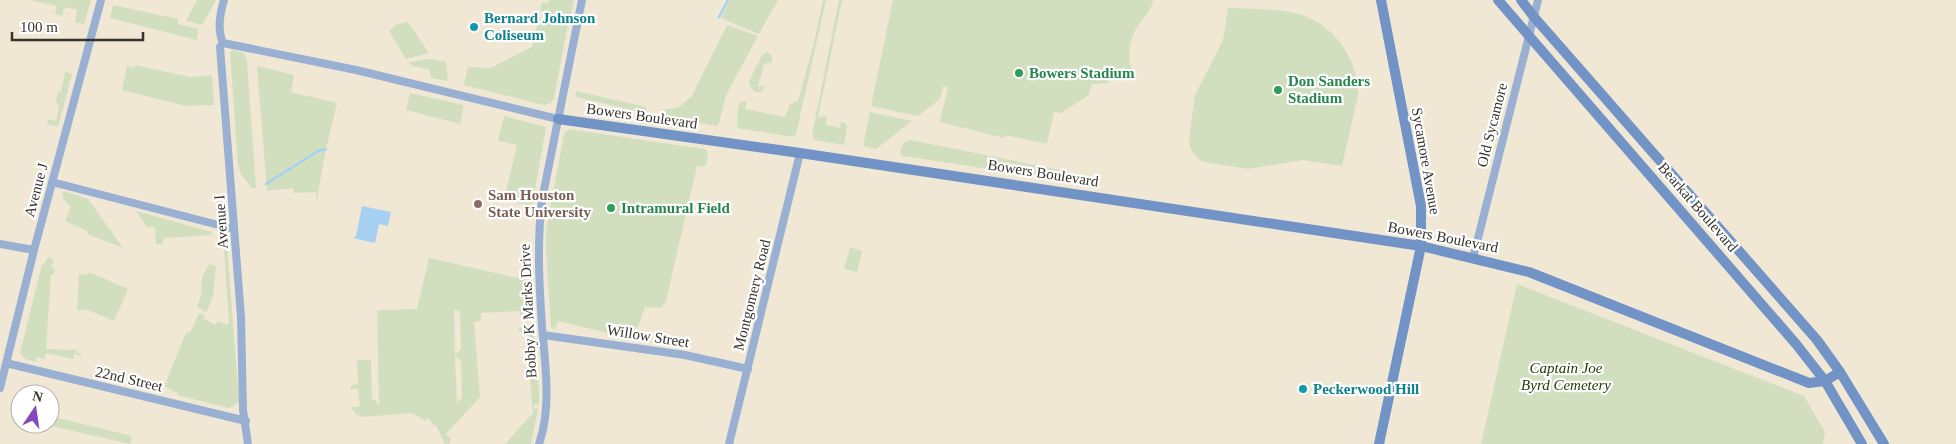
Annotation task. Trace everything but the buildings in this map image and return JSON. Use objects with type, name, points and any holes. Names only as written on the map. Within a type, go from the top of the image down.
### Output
[{"type":"street","name":"Avenue J","points":[[0,388],[34,250],[101,0]]},
{"type":"street","name":"Avenue I","points":[[224,0],[220,14],[219,34],[223,43],[220,47],[241,317],[243,410],[248,444]]},
{"type":"street","name":"Bobby K Marks Drive","points":[[539,444],[546,410],[546,382],[538,230],[542,200],[582,0]]},
{"type":"street","name":"Sycamore Avenue","points":[[1379,444],[1421,246],[1421,206],[1381,0]]},
{"type":"street","name":"Bearkat Boulevard","points":[[1498,0],[1769,311],[1825,381],[1862,444]]},
{"type":"street","name":"Bearkat Boulevard","points":[[1521,0],[1817,340],[1840,372],[1884,444]]},
{"type":"street","name":"Old Sycamore","points":[[1473,258],[1538,0]]},
{"type":"street","name":"Bowers Boulevard","points":[[223,43],[356,70],[558,119],[800,152],[1421,246],[1529,272],[1809,384],[1825,381]]},
{"type":"street","name":"Montgomery Road","points":[[729,444],[800,152]]},
{"type":"street","points":[[52,182],[234,229]]},
{"type":"street","points":[[0,244],[34,250]]},
{"type":"street","name":"Willow Street","points":[[543,335],[686,356],[748,369]]},
{"type":"street","name":"22nd Street","points":[[6,363],[246,421]]},
{"type":"street","points":[[1825,381],[1840,372]]},
{"type":"green space","points":[[30,0],[91,0],[84,24],[75,22],[77,10],[64,7],[62,16],[55,14],[57,6]]},
{"type":"green space","points":[[197,0],[216,0],[202,25],[186,21]]},
{"type":"green space","points":[[549,0],[574,0],[570,18],[540,11],[542,2],[548,4]]},
{"type":"green space","points":[[730,0],[778,0],[759,34],[721,18]]},
{"type":"green space","points":[[823,0],[826,0],[796,134],[793,137],[737,128],[738,107],[741,102],[747,101],[745,109],[785,117],[790,104],[798,101],[814,43]]},
{"type":"green space","points":[[839,0],[842,0],[818,117],[827,116],[826,125],[840,128],[841,122],[845,123],[847,127],[844,145],[815,140],[812,135]]},
{"type":"green space","name":"Bowers Stadium","points":[[893,0],[1153,1],[1149,11],[1132,37],[1129,58],[1135,78],[1126,80],[1110,76],[1108,83],[1092,84],[1089,95],[1061,113],[1054,112],[1047,144],[1005,135],[1004,138],[940,122],[948,87],[943,86],[940,99],[918,116],[871,106]]},
{"type":"green space","points":[[113,5],[178,19],[178,24],[198,29],[197,40],[110,18]]},
{"type":"green space","name":"Don Sanders Stadium","points":[[1228,8],[1269,9],[1308,17],[1331,32],[1348,54],[1357,81],[1358,95],[1342,166],[1303,160],[1248,169],[1204,162],[1197,158],[1190,147],[1189,140],[1195,95],[1223,40]]},
{"type":"green space","points":[[539,17],[568,24],[554,98],[551,103],[544,105],[464,85],[468,67],[491,68],[532,47]]},
{"type":"green space","points":[[408,22],[429,53],[406,59],[389,31],[397,24]]},
{"type":"green space","points":[[727,25],[758,36],[726,95],[719,123],[717,126],[666,117],[664,115],[665,110],[679,107],[692,96]]},
{"type":"green space","points":[[233,50],[244,53],[247,62],[256,188],[252,188],[248,183],[238,165],[230,52]]},
{"type":"green space","points":[[767,52],[772,56],[772,62],[764,64],[758,87],[764,86],[764,89],[761,92],[755,92],[751,88],[749,81],[762,55]]},
{"type":"green space","points":[[430,59],[446,62],[448,81],[431,78],[429,69],[411,66],[409,62]]},
{"type":"green space","points":[[135,65],[190,77],[212,75],[214,105],[185,106],[122,90],[127,66],[134,68]]},
{"type":"green space","points":[[257,66],[294,75],[291,92],[337,103],[316,204],[316,192],[294,193],[293,188],[267,191]]},
{"type":"green space","points":[[65,72],[72,74],[58,127],[47,124],[48,119],[56,121],[59,107],[56,100],[58,91],[61,92]]},
{"type":"green space","points":[[576,91],[646,107],[645,113],[576,97]]},
{"type":"green space","points":[[410,93],[464,105],[460,124],[406,110]]},
{"type":"green space","points":[[870,112],[912,121],[876,149],[863,146]]},
{"type":"green space","points":[[504,116],[546,127],[532,206],[504,200],[517,145],[498,141]]},
{"type":"green space","points":[[569,129],[704,149],[708,152],[706,166],[697,166],[666,301],[661,308],[645,307],[638,327],[630,329],[626,340],[614,337],[612,331],[608,333],[558,321],[555,329],[551,328],[546,231],[564,134]]},
{"type":"green space","points":[[910,140],[1065,171],[1067,176],[1064,180],[1060,180],[901,155],[900,149],[905,142]]},
{"type":"green space","points":[[63,191],[88,199],[123,248],[88,234],[87,231],[65,221],[71,206],[64,200]]},
{"type":"green space","points":[[136,211],[212,232],[213,235],[163,238],[163,244],[156,244],[155,227],[147,227]]},
{"type":"green space","points":[[223,235],[227,244],[239,402],[229,408],[177,395],[178,393],[163,386],[164,383],[167,383],[185,335],[188,332],[190,333],[199,313],[205,315],[204,319],[215,325],[218,321],[227,325],[229,323]]},
{"type":"green space","points":[[850,247],[862,251],[857,272],[844,269]]},
{"type":"green space","points":[[48,257],[54,260],[51,267],[57,272],[54,271],[54,274],[51,275],[46,349],[77,350],[77,353],[81,353],[81,356],[74,354],[73,359],[46,353],[44,359],[37,357],[36,362],[25,359],[20,353],[42,264],[44,264]]},
{"type":"green space","points":[[429,258],[531,281],[533,308],[520,315],[520,311],[481,313],[481,321],[474,322],[480,397],[446,434],[451,439],[449,444],[445,444],[436,425],[434,426],[429,418],[425,420],[411,413],[363,417],[357,415],[352,409],[352,407],[360,407],[358,389],[350,389],[351,385],[358,384],[357,360],[371,360],[372,400],[375,400],[379,405],[377,310],[417,309]],"holes":[[[454,309],[460,312],[461,349],[455,355]],[[455,356],[461,361],[462,397],[457,404]]]},
{"type":"green space","points":[[209,264],[216,266],[213,297],[206,312],[197,307],[201,296],[202,278]]},
{"type":"green space","points":[[89,272],[128,289],[114,321],[88,310],[77,310],[79,274],[88,275]]},
{"type":"green space","name":"Captain Joe Byrd Cemetery","points":[[1517,284],[1804,396],[1825,432],[1823,444],[1481,444]]},
{"type":"green space","points":[[533,326],[539,404],[534,405],[534,408],[538,409],[531,444],[505,444],[533,413],[526,332],[520,332],[518,329]]},
{"type":"green space","points":[[60,418],[132,436],[130,444],[60,428]]},
{"type":"water","points":[[362,206],[391,212],[388,226],[379,224],[375,243],[353,238],[356,236]]},
{"type":"waterway","points":[[719,17],[728,0]]},
{"type":"waterway","points":[[266,184],[318,151],[326,149]]},
{"type":"place","name":"Bernard Johnson Coliseum","points":[[474,27]]},
{"type":"place","name":"Bowers Stadium","points":[[1019,73]]},
{"type":"place","name":"Don Sanders Stadium","points":[[1278,90]]},
{"type":"place","name":"Sam Houston State University","points":[[478,204]]},
{"type":"place","name":"Intramural Field","points":[[611,208]]},
{"type":"place","name":"Peckerwood Hill","points":[[1303,389]]}]
